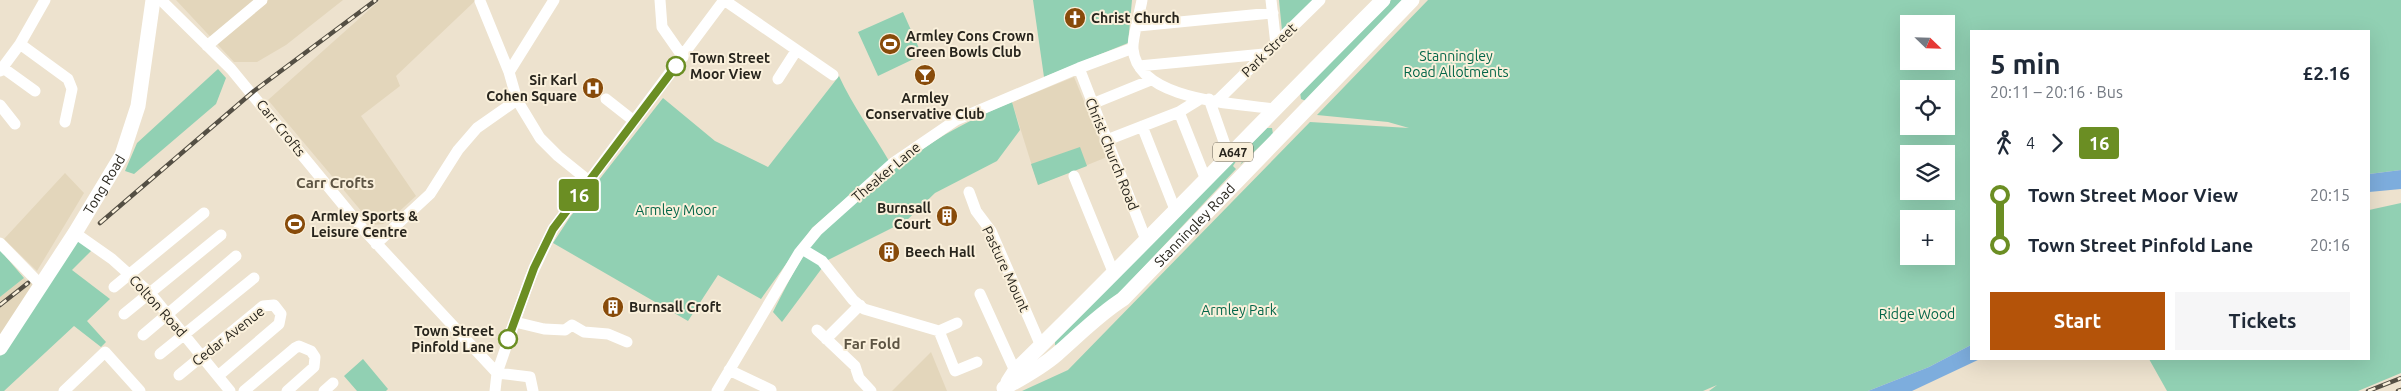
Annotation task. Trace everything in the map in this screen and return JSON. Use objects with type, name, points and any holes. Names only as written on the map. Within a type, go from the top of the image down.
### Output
[{"type":"main road","name":"Tong Road","points":[[0,348],[75,233],[122,155],[138,106],[153,0]]},
{"type":"main road","name":"Stanningley Road","points":[[1002,389],[1015,371],[1176,212],[1276,107],[1383,0]]},
{"type":"main road","name":"Stanningley Road","points":[[1002,389],[1034,371],[1056,355],[1100,315],[1123,299],[1287,127],[1412,0]]},
{"type":"main road","points":[[1287,127],[1277,123],[1276,107],[1295,105],[1299,115]]},
{"type":"street","points":[[35,91],[2,69],[20,44],[45,0]]},
{"type":"street","name":"Carr Crofts","points":[[161,0],[169,5],[231,69],[376,244],[497,373]]},
{"type":"street","points":[[207,46],[262,0]]},
{"type":"street","points":[[509,72],[554,0]]},
{"type":"street","points":[[660,0],[662,28],[683,57]]},
{"type":"street","points":[[495,391],[497,373],[514,322],[530,278],[548,238],[724,0],[833,76]]},
{"type":"street","points":[[1142,0],[1133,48],[1139,66],[1151,80],[1175,92],[1209,99],[1276,107]]},
{"type":"street","points":[[1271,0],[1276,45]]},
{"type":"street","name":"Park Street","points":[[1107,140],[1209,99],[1276,45],[1320,0]]},
{"type":"street","points":[[480,1],[509,72],[517,100],[540,138],[558,156],[589,181]]},
{"type":"street","points":[[1138,26],[1273,13]]},
{"type":"street","points":[[20,44],[68,79],[72,89],[65,122]]},
{"type":"street","name":"Theaker Lane","points":[[717,391],[802,249],[817,232],[893,163],[956,120],[1079,68],[1133,48]]},
{"type":"street","points":[[778,79],[796,51]]},
{"type":"street","points":[[1139,66],[1264,54]]},
{"type":"street","name":"Christ Church Road","points":[[1079,68],[1146,240]]},
{"type":"street","points":[[1092,104],[1151,80]]},
{"type":"street","points":[[606,99],[634,121]]},
{"type":"street","points":[[1209,99],[1229,156]]},
{"type":"street","points":[[376,244],[430,194],[458,150],[477,128],[517,100]]},
{"type":"street","points":[[0,105],[15,124]]},
{"type":"street","points":[[1179,112],[1206,180]]},
{"type":"street","points":[[1142,126],[1176,212]]},
{"type":"street","points":[[1074,176],[1114,274]]},
{"type":"street","name":"Pasture Mount","points":[[969,192],[976,211],[991,231],[1041,346]]},
{"type":"street","points":[[114,287],[204,213]]},
{"type":"street","name":"Colton Road","points":[[75,233],[130,274],[150,293],[230,391]]},
{"type":"street","points":[[124,314],[221,235]]},
{"type":"street","points":[[0,243],[40,284]]},
{"type":"street","points":[[802,249],[822,261],[860,305],[875,313],[939,331],[956,323]]},
{"type":"street","points":[[142,335],[236,256]]},
{"type":"street","points":[[160,354],[254,278]]},
{"type":"street","points":[[980,294],[1015,371]]},
{"type":"street","name":"Cedar Avenue","points":[[178,375],[263,306],[274,305],[278,308],[281,314],[279,324],[218,376]]},
{"type":"street","points":[[826,339],[860,305]]},
{"type":"street","points":[[514,322],[544,329],[558,330],[565,330],[572,324],[584,332],[608,334],[627,342]]},
{"type":"street","points":[[817,330],[855,366],[858,378],[871,391]]},
{"type":"street","points":[[939,331],[955,371],[977,362]]},
{"type":"street","points":[[244,391],[295,348],[299,346],[305,347],[311,351],[316,361],[314,368],[287,391]]},
{"type":"street","points":[[64,391],[105,352],[140,391]]},
{"type":"street","points":[[729,370],[771,390]]},
{"type":"street","points":[[497,373],[530,377],[533,391]]},
{"type":"street","points":[[324,391],[333,383]]},
{"type":"shaded area","points":[[176,0],[343,0],[286,45],[257,62],[234,62]]},
{"type":"shaded area","points":[[380,0],[476,0],[396,76],[400,86],[361,116],[416,196],[391,219],[383,224],[373,225],[268,100]]},
{"type":"shaded area","points":[[1074,77],[1107,157],[1038,185],[1012,102]]},
{"type":"shaded area","points":[[65,173],[84,193],[37,271],[4,239]]},
{"type":"shaded area","points":[[24,278],[28,282],[40,284],[0,348],[0,297]]},
{"type":"shaded area","points":[[931,352],[947,391],[892,391]]},
{"type":"green space","points":[[1033,0],[1132,0],[1128,43],[1044,77]]},
{"type":"green space","points":[[1279,0],[1313,0],[1282,31]]},
{"type":"green space","points":[[1391,0],[1406,0],[1306,101],[1301,99],[1300,92]]},
{"type":"green space","points":[[1428,0],[2401,0],[2401,170],[2370,174],[2370,30],[1970,30],[1970,346],[1929,367],[1868,391],[1709,391],[1717,385],[1703,391],[1022,391],[1068,370],[1310,122],[1409,128],[1388,122],[1317,115]]},
{"type":"green space","name":"Armley Cons Crown Green Bowls Club","points":[[903,12],[922,55],[878,76],[858,32]]},
{"type":"green space","points":[[218,69],[226,78],[216,104],[134,174],[125,171],[137,143]]},
{"type":"green space","name":"Armley Moor","points":[[839,76],[856,108],[889,161],[812,228],[761,299],[718,275],[688,321],[553,243],[570,217],[663,98],[715,141],[768,167]]},
{"type":"green space","points":[[1012,102],[1020,130],[997,161],[935,193],[906,221],[828,260],[782,322],[773,312],[799,263],[826,228],[890,173],[927,146],[966,123]]},
{"type":"green space","points":[[1267,128],[1272,128],[1273,134],[1240,165],[1251,148],[1249,146]]},
{"type":"green space","points":[[1080,147],[1087,166],[1038,185],[1031,164]]},
{"type":"green space","points":[[1242,152],[1233,166],[1236,169],[1124,288],[1058,347],[1055,345],[1055,341]]},
{"type":"green space","points":[[2401,203],[2401,373],[2358,391],[2167,391],[2150,360],[2370,360],[2370,210]]},
{"type":"green space","points":[[75,233],[95,247],[72,270],[110,299],[87,321],[106,342],[101,347],[74,326],[4,391],[0,391],[0,348]]},
{"type":"green space","points":[[0,250],[24,278],[0,297]]},
{"type":"green space","points":[[363,359],[388,389],[386,391],[357,391],[344,376]]},
{"type":"water","points":[[2401,170],[2401,189],[2370,192],[2370,174]]},
{"type":"water","points":[[1970,346],[1970,360],[1978,360],[1912,391],[1868,391],[1929,367]]},
{"type":"railway","points":[[100,223],[254,91],[376,0]]},
{"type":"railway","points":[[0,305],[28,283]]},
{"type":"railway","points":[[2368,391],[2401,378]]},
{"type":"bus line","name":"16","points":[[508,339],[534,268],[553,229],[676,66]]},
{"type":"place","name":"Christ Church","points":[[1075,18]]},
{"type":"place","name":"Armley Cons Crown Green Bowls Club","points":[[890,44]]},
{"type":"place","name":"Town Street Moor View","points":[[676,66]]},
{"type":"place","name":"Armley Conservative Club","points":[[925,75]]},
{"type":"place","name":"Sir Karl Cohen Square","points":[[593,88]]},
{"type":"place","name":"Burnsall Court","points":[[947,216]]},
{"type":"place","name":"Armley Sports & Leisure Centre","points":[[295,224]]},
{"type":"place","name":"Beech Hall","points":[[889,252]]},
{"type":"place","name":"Burnsall Croft","points":[[613,307]]},
{"type":"place","name":"Town Street Pinfold Lane","points":[[508,339]]},
{"type":"district","name":"Carr Crofts","points":[[335,182]]},
{"type":"district","name":"Far Fold","points":[[872,343]]},
{"type":"park label","name":"Stanningley Road Allotments","points":[[1456,64]]},
{"type":"park label","name":"Armley Park","points":[[1239,310]]},
{"type":"park label","name":"Ridge Wood","points":[[1917,314]]}]
